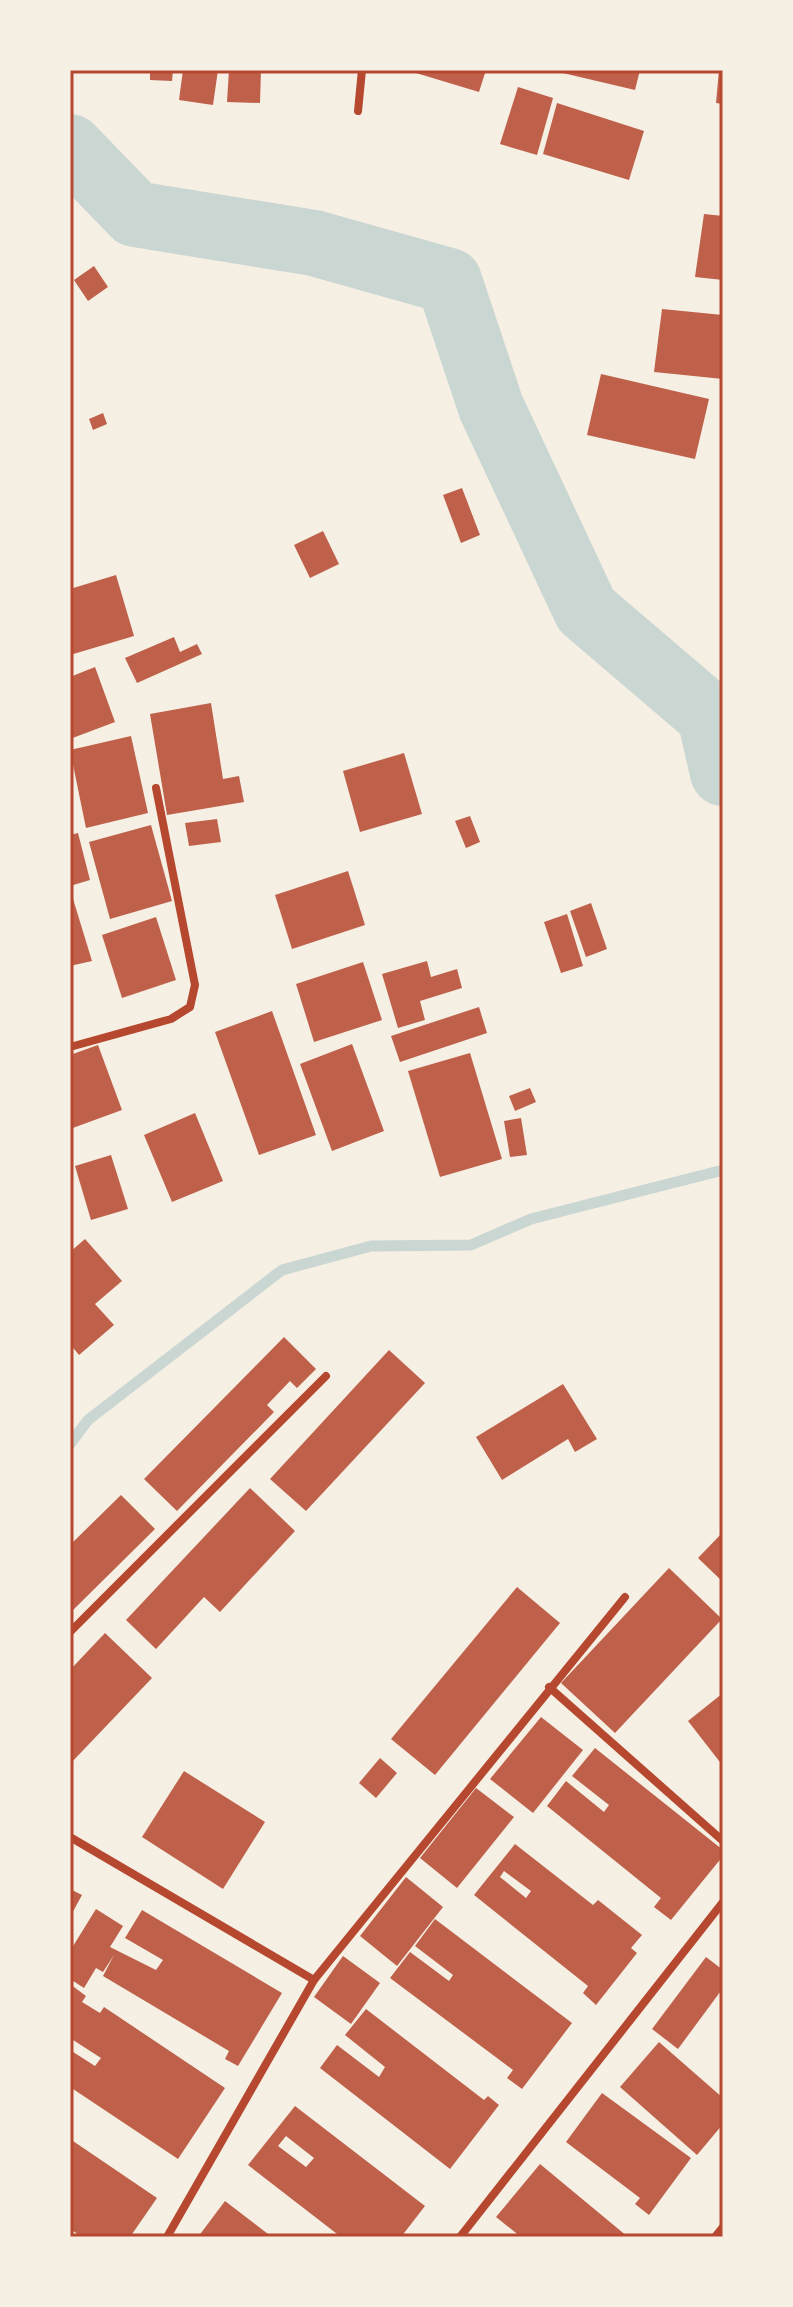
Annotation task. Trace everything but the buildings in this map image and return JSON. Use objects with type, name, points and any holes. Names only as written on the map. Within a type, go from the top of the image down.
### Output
[{"type":"street","points":[[358,111],[362,70]]},
{"type":"street","points":[[70,1047],[171,1019],[190,1007],[195,985],[156,788]]},
{"type":"street","points":[[70,1632],[326,1376]]},
{"type":"street","points":[[167,2237],[314,1980],[625,1597]]},
{"type":"street","points":[[549,1687],[723,1841]]},
{"type":"street","points":[[70,1837],[314,1980]]},
{"type":"street","points":[[460,2237],[723,1902]]},
{"type":"street","points":[[715,2237],[723,2227]]},
{"type":"waterway","points":[[70,147],[135,214],[314,243],[449,281],[491,407],[586,610],[710,716],[723,773]]},
{"type":"waterway","points":[[70,1444],[88,1420],[282,1270],[371,1246],[471,1245],[531,1219],[723,1170]]}]
